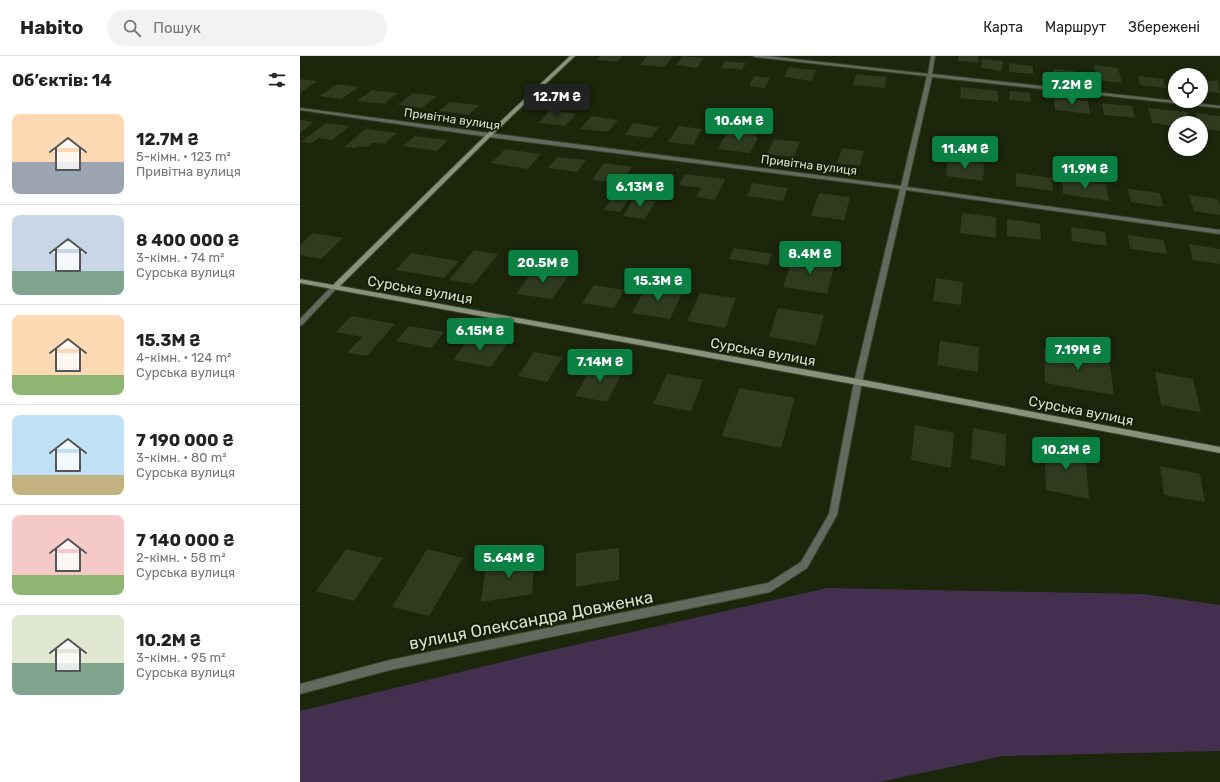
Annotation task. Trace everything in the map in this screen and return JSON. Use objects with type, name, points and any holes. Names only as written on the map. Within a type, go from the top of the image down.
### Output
[{"type":"street","points":[[300,323],[489,135],[573,56]]},
{"type":"street","points":[[755,56],[1220,107]]},
{"type":"street","points":[[858,382],[930,75],[933,56]]},
{"type":"street","name":"Привітна вулиця","points":[[300,109],[489,135],[904,188],[1220,232]]},
{"type":"street","name":"Сурська вулиця","points":[[300,282],[858,382],[1220,450]]},
{"type":"street","name":"вулиця Олександра Довженка","points":[[300,689],[390,665],[770,587],[804,565],[833,515],[858,382]]},
{"type":"shaded area","points":[[827,588],[1143,594],[1220,605],[1220,751],[1003,756],[879,782],[300,782],[300,711],[526,656]]},
{"type":"building","points":[[600,56],[622,56],[617,62],[597,60]]},
{"type":"building","points":[[647,56],[673,56],[665,67],[640,65]]},
{"type":"building","points":[[683,56],[704,58],[697,68],[676,65]]},
{"type":"building","points":[[959,56],[978,56],[978,63],[958,61]]},
{"type":"building","points":[[982,59],[1003,61],[1002,71],[981,68]]},
{"type":"building","points":[[725,61],[746,63],[742,70],[721,68]]},
{"type":"building","points":[[1009,63],[1033,66],[1033,74],[1009,72]]},
{"type":"building","points":[[1094,65],[1118,68],[1122,83],[1096,80]]},
{"type":"building","points":[[789,67],[816,70],[812,81],[784,77]]},
{"type":"building","points":[[1053,69],[1075,71],[1076,79],[1053,76]]},
{"type":"building","points":[[856,74],[887,77],[885,88],[853,85]]},
{"type":"building","points":[[754,76],[770,78],[765,88],[749,86]]},
{"type":"building","points":[[1138,76],[1163,79],[1166,88],[1140,85]]},
{"type":"building","points":[[300,79],[317,81],[300,93]]},
{"type":"building","points":[[1208,80],[1218,81],[1220,93],[1208,92]]},
{"type":"building","points":[[337,84],[359,87],[341,99],[319,96]]},
{"type":"building","points":[[961,87],[998,91],[998,102],[960,98]]},
{"type":"building","points":[[372,90],[398,93],[384,104],[357,101]]},
{"type":"building","points":[[1010,91],[1030,93],[1031,102],[1009,100]]},
{"type":"building","points":[[413,93],[437,96],[422,108],[398,105]]},
{"type":"building","points":[[1054,97],[1088,101],[1090,114],[1055,110]]},
{"type":"building","points":[[450,102],[479,105],[469,115],[439,111]]},
{"type":"building","points":[[1102,103],[1132,106],[1135,118],[1104,115]]},
{"type":"building","points":[[1148,108],[1187,112],[1188,116],[1168,116],[1168,125],[1152,123]]},
{"type":"building","points":[[550,110],[576,114],[565,126],[539,123]]},
{"type":"building","points":[[1196,113],[1220,116],[1220,131],[1208,130],[1208,116],[1197,116]]},
{"type":"building","points":[[591,116],[618,120],[608,132],[580,129]]},
{"type":"building","points":[[300,120],[314,122],[300,133]]},
{"type":"building","points":[[326,123],[350,126],[332,140],[318,138],[312,143],[301,142]]},
{"type":"building","points":[[633,123],[659,127],[651,138],[625,135]]},
{"type":"building","points":[[679,126],[702,129],[693,145],[668,142]]},
{"type":"building","points":[[366,129],[397,133],[384,144],[373,143],[367,147],[359,146],[356,148],[344,147]]},
{"type":"building","points":[[735,132],[752,134],[758,138],[750,153],[718,149],[726,134]]},
{"type":"building","points":[[415,136],[448,140],[437,151],[403,146]]},
{"type":"building","points":[[774,139],[800,142],[794,157],[767,154]]},
{"type":"building","points":[[842,148],[864,151],[860,166],[837,163]]},
{"type":"building","points":[[505,149],[541,154],[528,169],[491,163]]},
{"type":"building","points":[[557,157],[586,160],[577,172],[548,168]]},
{"type":"building","points":[[948,159],[984,164],[983,181],[946,176]]},
{"type":"building","points":[[604,163],[632,167],[621,183],[592,180]]},
{"type":"building","points":[[1016,173],[1052,178],[1053,191],[1016,186]]},
{"type":"building","points":[[685,174],[725,179],[715,200],[696,197],[701,188],[679,185]]},
{"type":"building","points":[[1062,179],[1106,184],[1109,201],[1063,194]]},
{"type":"building","points":[[752,183],[788,188],[783,201],[747,196]]},
{"type":"building","points":[[618,189],[634,191],[620,212],[604,210]]},
{"type":"building","points":[[1128,189],[1160,193],[1163,207],[1131,202]]},
{"type":"building","points":[[819,193],[850,197],[844,220],[811,216]]},
{"type":"building","points":[[1189,195],[1218,199],[1220,215],[1194,211]]},
{"type":"building","points":[[634,198],[656,201],[645,219],[623,216]]},
{"type":"building","points":[[962,213],[996,217],[996,238],[960,233]]},
{"type":"building","points":[[1007,219],[1040,224],[1041,240],[1007,236]]},
{"type":"building","points":[[1071,227],[1105,232],[1107,246],[1072,241]]},
{"type":"building","points":[[313,233],[343,238],[321,259],[300,255],[300,245]]},
{"type":"building","points":[[1128,235],[1164,240],[1167,254],[1130,249]]},
{"type":"building","points":[[1189,244],[1220,249],[1220,264],[1193,260]]},
{"type":"building","points":[[734,248],[772,254],[768,265],[729,259]]},
{"type":"building","points":[[474,250],[498,254],[474,284],[449,280]]},
{"type":"building","points":[[411,253],[459,261],[444,278],[396,270]]},
{"type":"building","points":[[793,256],[835,262],[827,294],[783,287]]},
{"type":"building","points":[[534,269],[569,275],[552,299],[516,294]]},
{"type":"building","points":[[936,278],[963,282],[961,305],[933,301]]},
{"type":"building","points":[[594,285],[624,290],[614,308],[582,303]]},
{"type":"building","points":[[647,285],[683,291],[670,319],[632,313]]},
{"type":"building","points":[[700,293],[736,298],[725,328],[687,321]]},
{"type":"building","points":[[778,308],[824,315],[816,345],[769,337]]},
{"type":"building","points":[[351,316],[395,324],[367,356],[347,353],[362,337],[336,332]]},
{"type":"building","points":[[409,326],[444,332],[432,348],[396,341]]},
{"type":"building","points":[[469,338],[507,344],[491,367],[453,360]]},
{"type":"building","points":[[940,341],[979,347],[978,372],[937,365]]},
{"type":"building","points":[[1044,348],[1109,359],[1114,395],[1045,383]]},
{"type":"building","points":[[534,352],[562,357],[547,382],[518,376]]},
{"type":"building","points":[[594,363],[624,369],[607,402],[575,396]]},
{"type":"building","points":[[1155,372],[1193,379],[1201,412],[1161,405]]},
{"type":"building","points":[[667,374],[703,380],[691,411],[653,404]]},
{"type":"building","points":[[739,388],[795,398],[781,448],[722,436]]},
{"type":"building","points":[[915,425],[954,433],[951,468],[911,460]]},
{"type":"building","points":[[973,428],[1006,434],[1005,466],[971,459]]},
{"type":"building","points":[[1044,443],[1085,451],[1089,499],[1046,490]]},
{"type":"building","points":[[1160,466],[1200,474],[1205,502],[1164,495]]},
{"type":"building","points":[[619,548],[619,580],[576,587],[576,553]]},
{"type":"building","points":[[346,549],[383,558],[354,601],[316,591]]},
{"type":"building","points":[[427,549],[463,558],[429,616],[392,607]]},
{"type":"building","points":[[535,556],[532,594],[481,602],[486,564]]}]
